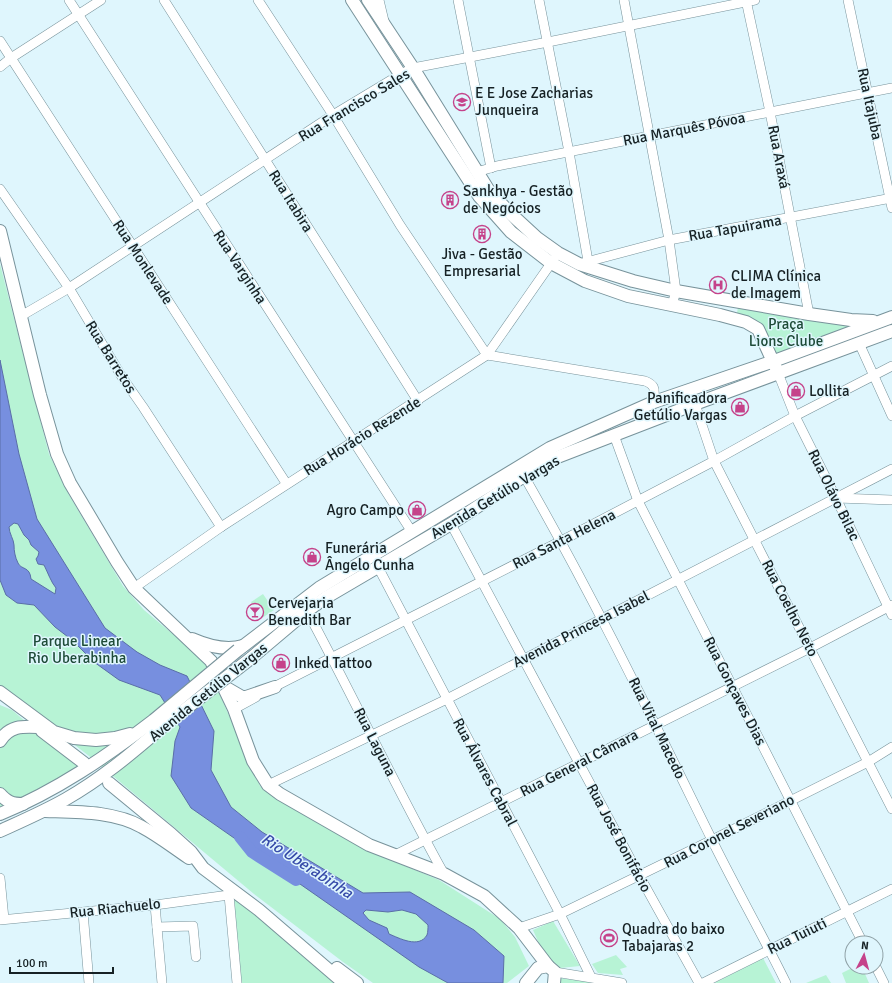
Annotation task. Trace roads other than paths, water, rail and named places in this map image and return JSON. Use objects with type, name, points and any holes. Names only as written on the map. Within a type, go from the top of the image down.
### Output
[{"type":"main road","points":[[352,0],[479,196],[511,232],[551,263],[585,281],[628,296],[720,315],[746,322],[758,329],[774,361],[778,373]]},
{"type":"main road","points":[[368,0],[413,68],[489,191],[537,238],[558,253],[633,281],[676,291],[810,314],[851,320],[879,321]]},
{"type":"main road","points":[[0,231],[40,395],[57,454],[70,483],[134,588],[211,661],[234,709],[253,761],[268,785],[280,794],[369,845],[444,874],[484,896],[519,928],[552,974]]},
{"type":"main road","name":"Avenida Getúlio Vargas","points":[[0,831],[66,799],[122,762],[158,724],[241,648],[412,532],[496,488],[553,453],[654,402],[774,361],[892,316]]},
{"type":"main road","name":"Avenida Getúlio Vargas","points":[[0,814],[54,789],[90,767],[141,730],[158,724],[250,659],[307,611],[322,593],[378,567],[451,524],[496,488],[524,476],[553,453],[614,435],[890,330]]},
{"type":"main road","points":[[175,627],[204,644],[241,648]]},
{"type":"main road","points":[[223,686],[242,697],[246,697],[275,686]]},
{"type":"main road","points":[[0,692],[54,732],[74,738],[96,740],[116,738],[141,730]]},
{"type":"main road","points":[[0,698],[84,763]]},
{"type":"main road","points":[[0,740],[3,735],[11,729],[24,726],[38,727]]},
{"type":"main road","points":[[109,783],[172,834],[191,852],[203,868]]},
{"type":"main road","points":[[0,794],[6,801],[14,804],[24,803],[30,805],[29,810],[0,822]]},
{"type":"main road","points":[[44,811],[96,814],[119,818],[141,827],[203,868],[231,892],[259,910],[357,983]]},
{"type":"main road","points":[[259,910],[344,983]]},
{"type":"main road","points":[[526,983],[538,968],[552,974]]},
{"type":"street","name":"Rua Varginha","points":[[69,0],[412,532]]},
{"type":"street","points":[[0,67],[11,58],[101,0]]},
{"type":"street","name":"Rua Itabira","points":[[164,0],[418,401]]},
{"type":"street","points":[[258,0],[333,115],[400,225],[488,355],[645,381],[652,384],[654,387],[654,402]]},
{"type":"street","points":[[380,0],[386,28]]},
{"type":"street","points":[[458,0],[491,168]]},
{"type":"street","points":[[539,0],[569,152],[584,262]]},
{"type":"street","points":[[624,0],[669,240],[676,291],[672,305]]},
{"type":"street","name":"Rua Itajuba","points":[[848,0],[892,208]]},
{"type":"street","name":"Rua Francisco Sales","points":[[21,316],[69,288],[333,115],[413,68],[750,1]]},
{"type":"street","name":"Rua Araxá","points":[[750,1],[770,112],[810,314]]},
{"type":"street","name":"Rua Monlevade","points":[[0,42],[286,483]]},
{"type":"street","name":"Rua Marquês Póvoa","points":[[477,172],[569,152],[892,88]]},
{"type":"street","name":"Rua Barretos","points":[[0,189],[69,288],[122,377],[144,407],[221,527]]},
{"type":"street","name":"Rua Tapuirama","points":[[584,262],[669,240],[891,198]]},
{"type":"street","name":"Rua Horácio Rezende","points":[[134,588],[286,483],[355,442],[488,355],[558,253]]},
{"type":"street","points":[[859,343],[892,416]]},
{"type":"street","name":"Rua Santa Helena","points":[[234,709],[275,686],[638,501],[795,416],[892,366]]},
{"type":"street","name":"Rua Olávo Bilac","points":[[778,373],[795,416],[891,609]]},
{"type":"street","name":"Rua Coelho Neto","points":[[695,404],[714,461],[756,540],[892,809]]},
{"type":"street","name":"Rua Gonçaves Dias","points":[[614,435],[638,501],[859,935]]},
{"type":"street","name":"Avenida Princesa Isabel","points":[[268,785],[447,699],[892,469]]},
{"type":"street","name":"Rua Vital Macedo","points":[[524,476],[603,619],[712,840],[786,983]]},
{"type":"street","points":[[836,498],[892,500]]},
{"type":"street","name":"Rua José Bonifácio","points":[[451,524],[639,875],[699,983]]},
{"type":"street","name":"Rua Álvares Cabral","points":[[378,567],[560,914],[591,978]]},
{"type":"street","name":"Rua General Câmara","points":[[395,855],[424,839],[501,803],[732,686],[891,609]]},
{"type":"street","name":"Rua Laguna","points":[[307,611],[424,839],[444,874]]},
{"type":"street","name":"Rua Coronel Severiano","points":[[519,928],[560,914],[868,762],[892,747]]},
{"type":"street","points":[[0,878],[2,920]]},
{"type":"street","name":"Rua Tuiuti","points":[[703,983],[892,889]]},
{"type":"street","points":[[231,892],[237,983]]},
{"type":"street","name":"Rua Riachuelo","points":[[2,920],[155,905],[231,892]]},
{"type":"street","points":[[155,905],[162,983]]},
{"type":"street","points":[[83,912],[89,983]]},
{"type":"street","points":[[157,927],[193,926],[196,957]]},
{"type":"street","points":[[552,974],[622,983]]},
{"type":"water","points":[[0,360],[19,454],[37,519],[105,628],[137,652],[160,665],[187,676],[214,731],[211,770],[231,807],[262,832],[363,893],[410,892],[474,930],[504,956],[503,983],[448,983],[419,967],[191,808],[171,776],[175,741],[180,727],[160,695],[119,680],[94,662],[72,640],[55,627],[34,605],[17,603],[6,595],[0,580]],"holes":[[[14,523],[18,524],[31,545],[39,552],[36,559],[38,564],[44,565],[56,588],[55,594],[31,579],[29,572],[19,565],[9,529],[9,527]],[[366,910],[388,912],[402,910],[416,914],[428,925],[427,935],[423,939],[414,942],[398,938],[389,934],[387,928],[369,920],[363,913]]]},
{"type":"waterway","name":"Rio Uberabinha","points":[[240,837],[252,852],[296,880]]},
{"type":"place","name":"E E Jose Zacharias Junqueira","points":[[462,102]]},
{"type":"place","name":"Sankhya - Gestão de Negócios","points":[[450,200]]},
{"type":"place","name":"Jiva - Gestão Empresarial","points":[[482,234]]},
{"type":"place","name":"CLIMA Clínica de Imagem","points":[[718,285]]},
{"type":"place","name":"Lollita","points":[[796,391]]},
{"type":"place","name":"Panificadora Getúlio Vargas","points":[[740,407]]},
{"type":"place","name":"Agro Campo","points":[[417,510]]},
{"type":"place","name":"Funerária Ângelo Cunha","points":[[312,557]]},
{"type":"place","name":"Cervejaria Benedith Bar","points":[[255,612]]},
{"type":"place","name":"Inked Tattoo","points":[[281,663]]},
{"type":"place","name":"Quadra do baixo Tabajaras 2","points":[[609,938]]},
{"type":"park label","name":"Praça Lions Clube","points":[[786,332]]},
{"type":"park label","name":"Parque Linear Rio Uberabinha","points":[[77,650]]}]
